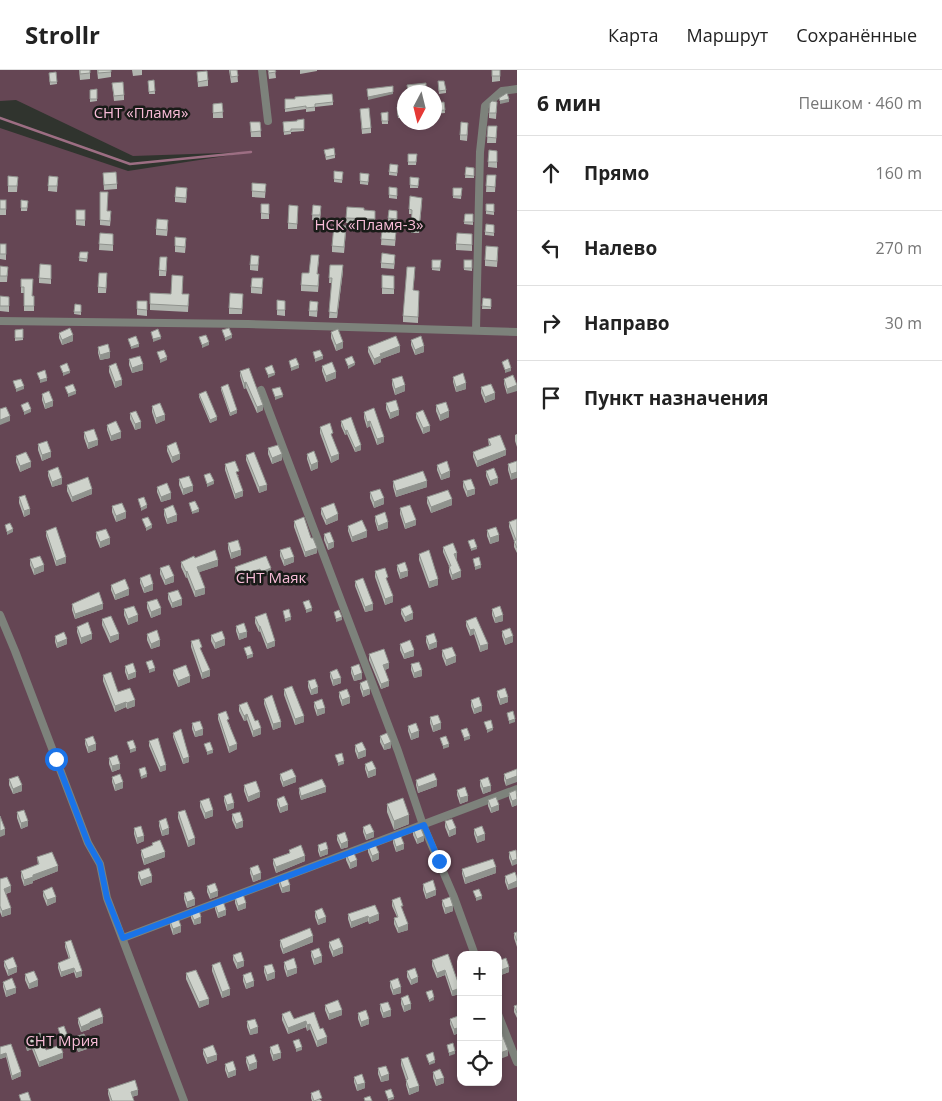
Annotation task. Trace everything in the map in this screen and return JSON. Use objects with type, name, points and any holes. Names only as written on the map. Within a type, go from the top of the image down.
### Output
[{"type":"street","points":[[262,70],[268,121]]},
{"type":"street","points":[[476,330],[480,152],[485,106],[502,91],[517,89]]},
{"type":"street","points":[[0,322],[248,324],[517,332]]},
{"type":"street","points":[[260,390],[424,825],[454,896],[474,951]]},
{"type":"street","points":[[0,615],[16,651],[88,843],[100,864],[107,898],[184,1101]]},
{"type":"street","points":[[123,938],[517,789]]},
{"type":"street","points":[[502,1024],[517,1062]]},
{"type":"green space","name":"СНТ Маяк","points":[[0,70],[517,70],[517,1101],[0,1101],[0,128],[128,171],[251,152],[133,156],[16,100],[0,101]]},
{"type":"building","points":[[80,70],[90,70],[90,73],[80,74]]},
{"type":"building","points":[[98,70],[111,70],[111,72],[98,73]]},
{"type":"building","points":[[230,70],[237,70],[238,76],[231,77]]},
{"type":"building","points":[[268,70],[275,70],[276,72],[269,73]]},
{"type":"building","points":[[492,70],[500,70],[500,76],[492,76]]},
{"type":"building","points":[[207,71],[208,80],[198,82],[197,72]]},
{"type":"building","points":[[56,72],[57,82],[50,82],[49,73]]},
{"type":"building","points":[[154,80],[155,91],[149,92],[148,81]]},
{"type":"building","points":[[438,81],[444,81],[446,90],[442,91],[442,85],[438,85]]},
{"type":"building","points":[[123,82],[124,95],[114,96],[112,83]]},
{"type":"building","points":[[426,83],[426,85],[407,85]]},
{"type":"building","points":[[393,86],[393,92],[368,97],[367,89]]},
{"type":"building","points":[[97,89],[97,99],[90,99],[90,90]]},
{"type":"building","points":[[507,93],[509,99],[500,101],[499,98]]},
{"type":"building","points":[[332,94],[333,102],[315,104],[315,107],[306,108],[306,106],[285,109],[285,99]]},
{"type":"building","points":[[492,101],[497,102],[496,113],[489,113]]},
{"type":"building","points":[[442,102],[444,102],[445,110],[442,110]]},
{"type":"building","points":[[222,103],[223,112],[213,113],[213,104]]},
{"type":"building","points":[[369,108],[371,128],[362,129],[360,109]]},
{"type":"building","points":[[388,112],[388,121],[382,121],[381,113]]},
{"type":"building","points":[[304,119],[304,129],[291,129],[291,131],[284,132],[283,122]]},
{"type":"building","points":[[250,122],[260,122],[261,131],[251,132]]},
{"type":"building","points":[[461,122],[468,123],[467,135],[460,135]]},
{"type":"building","points":[[488,126],[497,126],[496,138],[487,137]]},
{"type":"building","points":[[334,148],[335,155],[326,157],[324,150]]},
{"type":"building","points":[[489,150],[497,151],[497,162],[488,162]]},
{"type":"building","points":[[408,154],[417,154],[416,162],[408,162]]},
{"type":"building","points":[[390,164],[398,165],[397,173],[389,172]]},
{"type":"building","points":[[466,167],[474,168],[474,176],[465,175]]},
{"type":"building","points":[[334,171],[343,172],[342,180],[334,179]]},
{"type":"building","points":[[116,172],[117,184],[104,185],[103,173]]},
{"type":"building","points":[[360,173],[369,174],[368,182],[360,181]]},
{"type":"building","points":[[487,175],[496,175],[495,187],[486,186]]},
{"type":"building","points":[[8,176],[18,177],[17,186],[8,186]]},
{"type":"building","points":[[49,176],[58,177],[57,186],[48,186]]},
{"type":"building","points":[[410,177],[419,178],[418,186],[410,185]]},
{"type":"building","points":[[252,183],[266,184],[265,192],[252,191]]},
{"type":"building","points":[[176,187],[187,188],[186,198],[175,197]]},
{"type":"building","points":[[389,187],[397,188],[397,196],[389,195]]},
{"type":"building","points":[[453,188],[462,188],[461,196],[453,196]]},
{"type":"building","points":[[100,192],[108,192],[107,211],[111,211],[110,221],[100,220]]},
{"type":"building","points":[[410,196],[422,198],[419,229],[411,228],[412,210],[409,209]]},
{"type":"building","points":[[0,200],[6,200],[6,209],[0,209]]},
{"type":"building","points":[[21,200],[28,201],[27,208],[21,208]]},
{"type":"building","points":[[261,204],[269,204],[269,214],[261,213]]},
{"type":"building","points":[[486,204],[494,204],[494,212],[486,211]]},
{"type":"building","points":[[289,205],[298,206],[297,224],[288,223]]},
{"type":"building","points":[[313,205],[321,206],[320,215],[312,215]]},
{"type":"building","points":[[347,207],[375,211],[375,219],[346,218]]},
{"type":"building","points":[[76,210],[85,210],[85,220],[76,220]]},
{"type":"building","points":[[389,210],[397,211],[397,219],[388,218]]},
{"type":"building","points":[[465,214],[473,214],[473,222],[464,222]]},
{"type":"building","points":[[157,219],[168,220],[167,230],[156,229]]},
{"type":"building","points":[[486,224],[494,225],[494,233],[485,232]]},
{"type":"building","points":[[334,225],[346,226],[344,247],[332,246]]},
{"type":"building","points":[[382,231],[396,232],[395,240],[381,239]]},
{"type":"building","points":[[100,233],[113,234],[113,245],[99,244]]},
{"type":"building","points":[[457,233],[472,234],[472,245],[456,244]]},
{"type":"building","points":[[175,237],[186,238],[185,247],[175,246]]},
{"type":"building","points":[[0,244],[6,244],[6,254],[0,254]]},
{"type":"building","points":[[486,246],[498,247],[497,261],[485,260]]},
{"type":"building","points":[[80,252],[88,252],[87,259],[79,258]]},
{"type":"building","points":[[382,253],[395,255],[394,264],[381,263]]},
{"type":"building","points":[[251,255],[259,256],[258,265],[250,265]]},
{"type":"building","points":[[311,255],[319,255],[318,286],[301,285],[302,273],[309,273]]},
{"type":"building","points":[[160,257],[167,257],[166,271],[159,270]]},
{"type":"building","points":[[432,260],[441,260],[440,268],[432,268]]},
{"type":"building","points":[[464,260],[472,260],[472,268],[464,268]]},
{"type":"building","points":[[40,264],[51,265],[51,279],[39,278]]},
{"type":"building","points":[[330,265],[343,265],[337,313],[329,312],[332,278],[329,278]]},
{"type":"building","points":[[0,266],[8,267],[7,276],[0,276]]},
{"type":"building","points":[[407,267],[415,267],[413,290],[419,291],[418,317],[403,316]]},
{"type":"building","points":[[99,273],[107,273],[106,288],[98,287]]},
{"type":"building","points":[[172,275],[183,276],[182,294],[189,294],[188,306],[150,304],[150,293],[171,294]]},
{"type":"building","points":[[382,275],[394,276],[394,289],[382,288]]},
{"type":"building","points":[[252,278],[263,278],[262,288],[251,287]]},
{"type":"building","points":[[21,279],[33,279],[32,296],[34,296],[34,306],[24,306],[24,287],[21,287]]},
{"type":"building","points":[[230,293],[243,294],[242,309],[229,308]]},
{"type":"building","points":[[0,296],[9,297],[9,306],[0,306]]},
{"type":"building","points":[[483,298],[491,299],[491,307],[482,306]]},
{"type":"building","points":[[277,300],[285,301],[285,310],[277,310]]},
{"type":"building","points":[[137,301],[147,301],[147,310],[137,309]]},
{"type":"building","points":[[310,301],[318,302],[317,311],[309,311]]},
{"type":"building","points":[[75,304],[81,305],[81,312],[74,312]]},
{"type":"building","points":[[70,328],[73,335],[62,340],[59,333]]},
{"type":"building","points":[[229,328],[232,335],[225,338],[222,330]]},
{"type":"building","points":[[23,329],[23,338],[15,338],[15,330]]},
{"type":"building","points":[[158,329],[161,337],[153,339],[151,332]]},
{"type":"building","points":[[338,329],[343,342],[336,345],[331,332]]},
{"type":"building","points":[[206,335],[209,342],[202,345],[199,337]]},
{"type":"building","points":[[136,336],[139,344],[131,347],[128,339]]},
{"type":"building","points":[[396,336],[400,346],[380,354],[381,356],[374,359],[368,347]]},
{"type":"building","points":[[421,336],[424,346],[415,350],[411,340]]},
{"type":"building","points":[[108,344],[110,352],[100,355],[98,347]]},
{"type":"building","points":[[164,350],[167,357],[160,360],[157,352]]},
{"type":"building","points":[[320,350],[323,356],[315,359],[313,352]]},
{"type":"building","points":[[140,356],[143,364],[132,368],[129,359]]},
{"type":"building","points":[[352,356],[355,363],[348,366],[345,359]]},
{"type":"building","points":[[296,358],[299,365],[291,368],[289,361]]},
{"type":"building","points":[[508,359],[511,368],[505,370],[502,362]]},
{"type":"building","points":[[332,362],[336,372],[326,376],[322,366]]},
{"type":"building","points":[[67,363],[70,371],[63,373],[60,366]]},
{"type":"building","points":[[116,363],[122,380],[115,382],[109,366]]},
{"type":"building","points":[[272,365],[275,373],[268,375],[265,368]]},
{"type":"building","points":[[249,368],[263,405],[257,407],[246,382],[244,383],[240,371]]},
{"type":"building","points":[[45,370],[47,378],[40,380],[37,373]]},
{"type":"building","points":[[463,373],[466,383],[456,387],[453,377]]},
{"type":"building","points":[[513,375],[517,385],[507,389],[504,379]]},
{"type":"building","points":[[402,376],[405,385],[395,389],[392,379]]},
{"type":"building","points":[[21,379],[24,386],[16,389],[13,381]]},
{"type":"building","points":[[73,384],[76,391],[68,394],[65,387]]},
{"type":"building","points":[[228,384],[237,410],[230,413],[221,387]]},
{"type":"building","points":[[491,384],[495,393],[485,397],[481,387]]},
{"type":"building","points":[[280,387],[283,395],[275,397],[272,389]]},
{"type":"building","points":[[49,391],[53,401],[45,404],[42,394]]},
{"type":"building","points":[[206,391],[217,417],[210,420],[199,394]]},
{"type":"building","points":[[396,400],[399,410],[390,413],[386,403]]},
{"type":"building","points":[[28,402],[31,409],[24,412],[21,405]]},
{"type":"building","points":[[446,402],[449,411],[440,415],[436,405]]},
{"type":"building","points":[[160,403],[165,415],[156,418],[152,406]]},
{"type":"building","points":[[6,407],[10,416],[0,420],[0,409]]},
{"type":"building","points":[[374,408],[384,437],[377,439],[370,421],[367,422],[364,412]]},
{"type":"building","points":[[423,410],[430,426],[423,428],[416,413]]},
{"type":"building","points":[[136,411],[141,422],[135,424],[130,413]]},
{"type":"building","points":[[351,417],[361,445],[355,448],[341,421]]},
{"type":"building","points":[[116,421],[121,432],[111,436],[107,425]]},
{"type":"building","points":[[330,423],[333,433],[331,434],[339,454],[331,457],[320,427]]},
{"type":"building","points":[[94,429],[98,440],[88,443],[84,432]]},
{"type":"building","points":[[500,435],[506,450],[477,461],[473,452],[491,445],[488,439]]},
{"type":"building","points":[[47,441],[51,452],[42,455],[38,444]]},
{"type":"building","points":[[176,442],[180,454],[172,457],[167,446]]},
{"type":"building","points":[[278,445],[282,454],[272,458],[268,448]]},
{"type":"building","points":[[314,451],[318,462],[311,465],[307,454]]},
{"type":"building","points":[[26,452],[31,462],[20,466],[16,456]]},
{"type":"building","points":[[254,452],[267,485],[259,487],[246,455]]},
{"type":"building","points":[[235,461],[239,471],[236,472],[243,491],[235,494],[225,464]]},
{"type":"building","points":[[447,461],[450,471],[441,475],[437,465]]},
{"type":"building","points":[[517,461],[517,472],[511,474],[508,464]]},
{"type":"building","points":[[58,467],[62,478],[52,482],[48,471]]},
{"type":"building","points":[[494,468],[498,478],[490,481],[486,471]]},
{"type":"building","points":[[423,471],[427,481],[396,491],[393,481]]},
{"type":"building","points":[[210,473],[214,481],[207,484],[204,475]]},
{"type":"building","points":[[189,476],[193,486],[183,489],[179,479]]},
{"type":"building","points":[[88,477],[92,489],[72,497],[67,485]]},
{"type":"building","points":[[471,479],[475,489],[467,491],[463,481]]},
{"type":"building","points":[[167,483],[171,493],[161,497],[157,487]]},
{"type":"building","points":[[380,489],[384,498],[374,502],[370,492]]},
{"type":"building","points":[[448,490],[452,499],[431,507],[427,497]]},
{"type":"building","points":[[25,495],[30,509],[24,511],[19,497]]},
{"type":"building","points":[[144,497],[147,505],[141,508],[138,499]]},
{"type":"building","points":[[195,501],[199,509],[192,512],[189,503]]},
{"type":"building","points":[[122,503],[126,512],[116,516],[112,506]]},
{"type":"building","points":[[334,503],[338,514],[326,520],[321,508]]},
{"type":"building","points":[[173,505],[177,515],[167,519],[164,509]]},
{"type":"building","points":[[410,505],[416,520],[405,524],[400,508]]},
{"type":"building","points":[[385,512],[388,522],[378,526],[375,516]]},
{"type":"building","points":[[148,517],[152,525],[146,528],[142,519]]},
{"type":"building","points":[[304,517],[311,538],[313,538],[317,548],[305,552],[294,521]]},
{"type":"building","points":[[517,519],[517,548],[509,522]]},
{"type":"building","points":[[362,520],[367,531],[352,537],[348,526]]},
{"type":"building","points":[[10,523],[13,529],[7,532],[5,525]]},
{"type":"building","points":[[56,527],[66,557],[56,561],[46,531]]},
{"type":"building","points":[[496,527],[499,535],[490,538],[487,530]]},
{"type":"building","points":[[106,529],[110,538],[100,542],[96,532]]},
{"type":"building","points":[[330,532],[334,542],[328,544],[324,534]]},
{"type":"building","points":[[474,539],[477,547],[471,549],[468,541]]},
{"type":"building","points":[[238,540],[241,550],[231,553],[228,543]]},
{"type":"building","points":[[453,543],[457,553],[454,554],[461,571],[452,575],[449,566],[451,566],[443,547]]},
{"type":"building","points":[[290,547],[294,557],[284,560],[280,550]]},
{"type":"building","points":[[215,550],[218,560],[197,567],[205,588],[195,591],[181,562]]},
{"type":"building","points":[[429,550],[438,579],[429,582],[419,554]]},
{"type":"building","points":[[40,556],[44,565],[34,569],[30,559]]},
{"type":"building","points":[[266,556],[271,568],[261,572],[260,569],[239,576],[235,567]]},
{"type":"building","points":[[479,557],[481,565],[475,567],[473,559]]},
{"type":"building","points":[[405,562],[408,571],[400,573],[397,565]]},
{"type":"building","points":[[169,565],[174,576],[165,580],[160,568]]},
{"type":"building","points":[[385,568],[388,577],[386,578],[393,596],[385,599],[375,571]]},
{"type":"building","points":[[150,574],[153,584],[144,588],[140,578]]},
{"type":"building","points":[[363,578],[373,604],[365,607],[355,581]]},
{"type":"building","points":[[125,579],[129,589],[115,595],[111,585]]},
{"type":"building","points":[[178,590],[182,599],[172,603],[168,593]]},
{"type":"building","points":[[99,592],[103,604],[75,614],[72,604]]},
{"type":"building","points":[[157,599],[161,608],[151,612],[147,602]]},
{"type":"building","points":[[309,600],[312,608],[306,610],[303,602]]},
{"type":"building","points":[[410,605],[413,613],[405,617],[401,609]]},
{"type":"building","points":[[134,606],[138,615],[128,619],[124,609]]},
{"type":"building","points":[[500,606],[503,615],[495,618],[492,609]]},
{"type":"building","points":[[289,609],[291,617],[285,619],[283,611]]},
{"type":"building","points":[[339,610],[342,617],[336,619],[334,612]]},
{"type":"building","points":[[266,613],[275,641],[267,644],[255,617]]},
{"type":"building","points":[[111,616],[119,634],[110,637],[102,619]]},
{"type":"building","points":[[476,617],[488,644],[480,646],[474,629],[470,630],[466,621]]},
{"type":"building","points":[[88,622],[92,634],[81,638],[77,627]]},
{"type":"building","points":[[244,623],[247,632],[239,634],[236,626]]},
{"type":"building","points":[[510,628],[513,636],[505,639],[502,631]]},
{"type":"building","points":[[157,630],[160,640],[151,644],[147,634]]},
{"type":"building","points":[[222,631],[225,639],[215,643],[211,635]]},
{"type":"building","points":[[64,632],[67,639],[57,643],[55,636]]},
{"type":"building","points":[[434,633],[437,642],[429,645],[426,636]]},
{"type":"building","points":[[199,639],[202,647],[200,648],[210,670],[202,673],[191,641]]},
{"type":"building","points":[[410,640],[414,650],[404,654],[400,644]]},
{"type":"building","points":[[250,646],[253,654],[247,656],[244,648]]},
{"type":"building","points":[[452,647],[456,656],[446,660],[442,650]]},
{"type":"building","points":[[384,649],[389,663],[383,665],[389,681],[381,684],[369,654]]},
{"type":"building","points":[[152,660],[155,668],[149,670],[146,662]]},
{"type":"building","points":[[419,662],[422,670],[414,673],[411,664]]},
{"type":"building","points":[[133,663],[136,672],[128,675],[125,666]]},
{"type":"building","points":[[359,664],[362,673],[354,676],[351,667]]},
{"type":"building","points":[[186,665],[190,676],[178,681],[173,670]]},
{"type":"building","points":[[337,669],[341,678],[333,680],[330,672]]},
{"type":"building","points":[[111,672],[118,692],[130,688],[135,700],[115,706],[103,675]]},
{"type":"building","points":[[315,679],[318,687],[311,690],[308,681]]},
{"type":"building","points":[[367,680],[370,689],[363,691],[360,683]]},
{"type":"building","points":[[292,686],[304,716],[295,719],[284,689]]},
{"type":"building","points":[[505,688],[508,697],[500,699],[497,691]]},
{"type":"building","points":[[347,689],[350,697],[342,700],[339,692]]},
{"type":"building","points":[[272,695],[281,722],[273,724],[264,699]]},
{"type":"building","points":[[479,697],[482,706],[474,709],[471,700]]},
{"type":"building","points":[[322,699],[325,708],[317,710],[314,702]]},
{"type":"building","points":[[247,702],[255,721],[258,720],[261,728],[253,731],[247,714],[244,716],[239,705]]},
{"type":"building","points":[[226,711],[229,719],[227,720],[237,744],[229,747],[218,714]]},
{"type":"building","points":[[513,711],[515,719],[509,721],[507,713]]},
{"type":"building","points":[[438,715],[441,723],[433,726],[430,717]]},
{"type":"building","points":[[491,720],[493,728],[487,730],[484,722]]},
{"type":"building","points":[[200,721],[203,729],[195,732],[192,723]]},
{"type":"building","points":[[416,723],[419,731],[411,734],[408,726]]},
{"type":"building","points":[[467,728],[470,736],[464,738],[461,730]]},
{"type":"building","points":[[181,729],[189,757],[183,759],[173,733]]},
{"type":"building","points":[[387,733],[391,742],[384,745],[380,736]]},
{"type":"building","points":[[93,736],[96,744],[88,747],[85,739]]},
{"type":"building","points":[[446,736],[449,744],[443,746],[440,738]]},
{"type":"building","points":[[158,738],[166,765],[160,767],[149,741]]},
{"type":"building","points":[[133,740],[136,748],[130,750],[127,742]]},
{"type":"building","points":[[210,742],[213,750],[207,752],[204,744]]},
{"type":"building","points":[[362,742],[366,750],[358,753],[355,745]]},
{"type":"building","points":[[342,753],[344,761],[338,763],[335,755]]},
{"type":"building","points":[[117,755],[120,764],[112,766],[109,758]]},
{"type":"building","points":[[372,761],[376,769],[368,772],[365,764]]},
{"type":"building","points":[[145,767],[147,774],[141,777],[139,769]]},
{"type":"building","points":[[292,769],[296,777],[283,782],[280,774]]},
{"type":"building","points":[[517,769],[517,776],[506,780],[504,774]]},
{"type":"building","points":[[434,773],[437,780],[418,787],[416,780]]},
{"type":"building","points":[[120,774],[123,782],[115,785],[112,777]]},
{"type":"building","points":[[18,776],[22,785],[13,789],[9,779]]},
{"type":"building","points":[[488,777],[491,786],[483,788],[480,780]]},
{"type":"building","points":[[322,779],[326,787],[301,796],[299,788]]},
{"type":"building","points":[[256,781],[260,792],[248,797],[244,785]]},
{"type":"building","points":[[465,787],[468,796],[460,798],[457,790]]},
{"type":"building","points":[[516,790],[517,799],[512,801],[509,793]]},
{"type":"building","points":[[231,793],[234,803],[227,805],[224,796]]},
{"type":"building","points":[[284,796],[288,805],[280,808],[277,799]]},
{"type":"building","points":[[496,797],[499,805],[491,808],[488,800]]},
{"type":"building","points":[[209,798],[213,810],[205,813],[200,801]]},
{"type":"building","points":[[403,798],[409,815],[394,821],[387,804]]},
{"type":"building","points":[[24,810],[28,821],[21,823],[17,812]]},
{"type":"building","points":[[185,810],[195,838],[188,841],[178,812]]},
{"type":"building","points":[[240,812],[243,821],[236,824],[232,814]]},
{"type":"building","points":[[0,816],[5,829],[0,831]]},
{"type":"building","points":[[166,818],[169,828],[162,831],[159,821]]},
{"type":"building","points":[[452,819],[456,828],[449,831],[445,821]]},
{"type":"building","points":[[370,824],[374,832],[366,835],[363,827]]},
{"type":"building","points":[[141,826],[144,836],[137,838],[134,828]]},
{"type":"building","points":[[420,826],[424,836],[417,839],[413,829]]},
{"type":"building","points":[[482,826],[485,834],[477,837],[474,829]]},
{"type":"building","points":[[345,832],[348,841],[341,844],[337,835]]},
{"type":"building","points":[[400,834],[404,844],[396,847],[393,837]]},
{"type":"building","points":[[160,840],[165,852],[144,859],[141,850]]},
{"type":"building","points":[[326,842],[328,849],[320,852],[318,845]]},
{"type":"building","points":[[375,844],[379,853],[372,856],[368,846]]},
{"type":"building","points":[[301,845],[305,856],[276,867],[273,859],[290,853],[289,850]]},
{"type":"building","points":[[516,850],[517,859],[512,861],[509,852]]},
{"type":"building","points":[[353,851],[357,860],[350,863],[346,854]]},
{"type":"building","points":[[52,852],[58,866],[24,880],[21,871],[39,864],[37,857]]},
{"type":"building","points":[[493,859],[496,867],[465,878],[462,869]]},
{"type":"building","points":[[258,865],[261,873],[253,876],[250,868]]},
{"type":"building","points":[[149,868],[152,876],[141,880],[138,872]]},
{"type":"building","points":[[515,872],[517,881],[508,885],[505,876]]},
{"type":"building","points":[[7,877],[11,886],[4,889],[11,908],[2,911],[0,906],[0,879]]},
{"type":"building","points":[[287,877],[290,885],[282,888],[279,879]]},
{"type":"building","points":[[433,880],[436,890],[426,894],[423,884]]},
{"type":"building","points":[[215,883],[218,891],[210,894],[207,886]]},
{"type":"building","points":[[52,887],[56,897],[47,900],[43,891]]},
{"type":"building","points":[[479,889],[482,896],[476,898],[473,891]]},
{"type":"building","points":[[191,891],[195,899],[187,902],[184,893]]},
{"type":"building","points":[[243,894],[246,903],[238,906],[235,897]]},
{"type":"building","points":[[400,897],[403,906],[401,906],[408,924],[398,928],[394,918],[398,917],[392,900]]},
{"type":"building","points":[[450,897],[453,906],[445,908],[442,900]]},
{"type":"building","points":[[223,901],[226,910],[218,913],[215,904]]},
{"type":"building","points":[[375,905],[379,914],[351,922],[348,914]]},
{"type":"building","points":[[322,908],[326,917],[318,920],[315,911]]},
{"type":"building","points":[[199,910],[201,917],[194,920],[191,913]]},
{"type":"building","points":[[178,918],[181,926],[173,929],[170,921]]},
{"type":"building","points":[[310,928],[313,936],[283,949],[280,940]]},
{"type":"building","points":[[339,938],[343,947],[333,951],[329,942]]},
{"type":"building","points":[[71,940],[82,971],[76,973],[74,968],[61,972],[58,963],[70,958],[65,942]]},
{"type":"building","points":[[319,948],[322,956],[314,959],[311,951]]},
{"type":"building","points":[[241,952],[244,961],[237,963],[233,955]]},
{"type":"building","points":[[448,954],[457,980],[457,989],[452,991],[445,970],[437,973],[432,960]]},
{"type":"building","points":[[13,957],[17,967],[8,970],[4,961]]},
{"type":"building","points":[[294,958],[297,968],[287,971],[284,962]]},
{"type":"building","points":[[506,958],[509,967],[502,970],[502,960]]},
{"type":"building","points":[[220,962],[230,989],[222,992],[212,965]]},
{"type":"building","points":[[272,964],[275,972],[267,975],[264,966]]},
{"type":"building","points":[[415,968],[418,977],[411,980],[407,971]]},
{"type":"building","points":[[196,970],[209,999],[199,1002],[186,973]]},
{"type":"building","points":[[34,971],[38,980],[29,984],[25,974]]},
{"type":"building","points":[[251,972],[254,981],[246,984],[243,975]]},
{"type":"building","points":[[12,978],[16,988],[6,991],[3,982]]},
{"type":"building","points":[[398,978],[401,987],[393,990],[390,981]]},
{"type":"building","points":[[432,990],[434,997],[429,1000],[426,992]]},
{"type":"building","points":[[408,995],[411,1004],[404,1006],[401,998]]},
{"type":"building","points":[[338,1000],[342,1010],[329,1014],[325,1005]]},
{"type":"building","points":[[388,1002],[391,1010],[383,1013],[380,1004]]},
{"type":"building","points":[[100,1008],[103,1017],[81,1027],[78,1018]]},
{"type":"building","points":[[366,1010],[369,1019],[361,1022],[358,1013]]},
{"type":"building","points":[[290,1011],[294,1019],[314,1012],[320,1029],[323,1028],[327,1037],[317,1041],[310,1024],[307,1025],[306,1021],[288,1028],[282,1014]]},
{"type":"building","points":[[457,1016],[457,1028],[454,1029],[450,1019]]},
{"type":"building","points":[[255,1019],[258,1027],[250,1030],[247,1021]]},
{"type":"building","points":[[64,1026],[67,1034],[61,1037],[58,1028]]},
{"type":"building","points":[[40,1033],[46,1050],[60,1045],[63,1053],[39,1062],[32,1044],[27,1046],[25,1038]]},
{"type":"building","points":[[84,1034],[87,1043],[78,1046],[75,1037]]},
{"type":"building","points":[[502,1034],[508,1050],[502,1052]]},
{"type":"building","points":[[299,1039],[302,1047],[296,1049],[293,1041]]},
{"type":"building","points":[[453,1043],[455,1051],[449,1053],[447,1045]]},
{"type":"building","points":[[11,1044],[21,1072],[12,1076],[6,1053],[0,1055],[0,1047]]},
{"type":"building","points":[[278,1044],[281,1053],[273,1055],[270,1047]]},
{"type":"building","points":[[213,1045],[217,1055],[207,1058],[203,1049]]},
{"type":"building","points":[[433,1052],[435,1060],[429,1063],[426,1055]]},
{"type":"building","points":[[254,1054],[257,1062],[249,1065],[246,1057]]},
{"type":"building","points":[[408,1057],[419,1086],[409,1089],[406,1080],[408,1079],[401,1059]]},
{"type":"building","points":[[233,1061],[236,1070],[228,1073],[225,1064]]},
{"type":"building","points":[[386,1066],[389,1074],[381,1077],[378,1068]]},
{"type":"building","points":[[440,1069],[444,1078],[436,1080],[433,1072]]},
{"type":"building","points":[[362,1074],[365,1083],[357,1085],[354,1077]]},
{"type":"building","points":[[135,1080],[138,1090],[131,1092],[134,1101],[112,1101],[108,1089]]},
{"type":"building","points":[[391,1089],[394,1097],[388,1099],[385,1091]]},
{"type":"building","points":[[319,1090],[322,1098],[314,1101],[311,1093]]},
{"type":"building","points":[[28,1092],[31,1101],[21,1101],[19,1095]]},
{"type":"building","points":[[370,1096],[372,1101],[365,1101],[364,1098]]},
{"type":"waterway","points":[[0,118],[130,164],[251,152]]},
{"type":"route","points":[[56,759],[88,843],[100,864],[107,898],[123,938],[424,825],[439,861]]},
{"type":"park label","name":"СНТ «Пламя»","points":[[141,113]]},
{"type":"park label","name":"НСК «Пламя-3»","points":[[369,225]]},
{"type":"park label","name":"СНТ Мрия","points":[[62,1041]]}]
